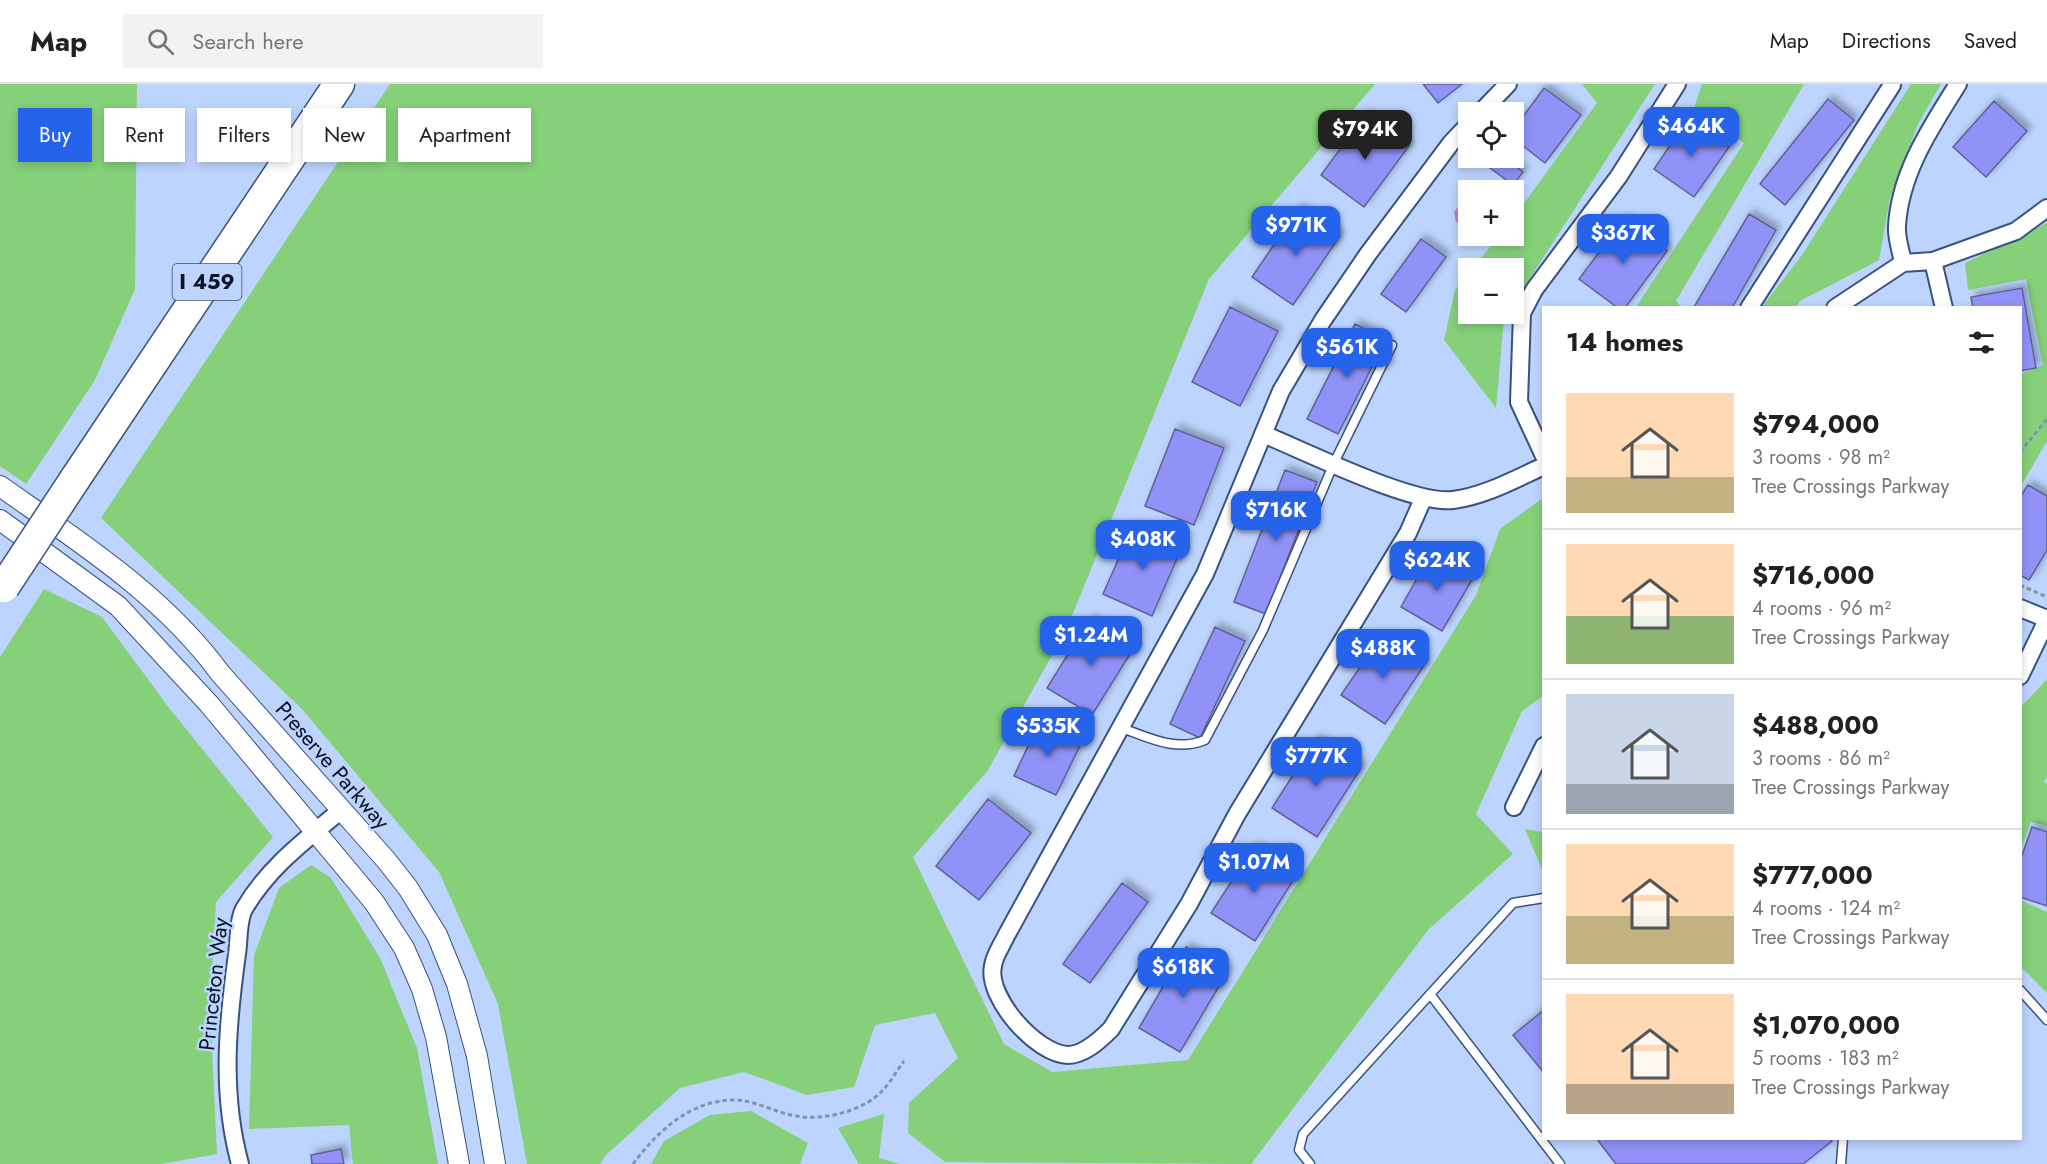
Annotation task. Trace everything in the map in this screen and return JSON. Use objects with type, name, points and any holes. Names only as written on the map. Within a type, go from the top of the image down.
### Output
[{"type":"highway","name":"I 459","points":[[2,591],[339,84]]},
{"type":"street","points":[[1491,102],[1508,84]]},
{"type":"street","points":[[1542,452],[1519,402],[1522,313],[1534,290],[1618,176],[1677,84]]},
{"type":"street","points":[[1903,263],[1897,227],[1904,188],[1925,138],[1958,84]]},
{"type":"street","points":[[1750,306],[1892,85]]},
{"type":"street","points":[[1423,499],[1408,533],[1237,814],[1189,903],[1111,1029],[1094,1045],[1069,1055],[1046,1048],[1017,1027],[998,992],[992,967],[1006,936],[1205,574],[1281,391],[1323,320],[1368,254],[1458,136]]},
{"type":"street","points":[[1838,306],[1903,263],[1933,261],[2016,231],[2047,208]]},
{"type":"street","points":[[1933,261],[1944,306]]},
{"type":"street","points":[[1263,434],[1423,499],[1453,500],[1494,489],[1542,467]]},
{"type":"street","name":"Preserve Parkway","points":[[0,486],[91,549],[197,642],[220,673],[408,888],[437,935],[458,984],[477,1056],[495,1164]]},
{"type":"street","points":[[0,520],[118,606],[209,704],[374,902],[404,948],[422,989],[436,1037],[459,1164]]},
{"type":"street","points":[[2022,609],[2047,620],[2022,672]]},
{"type":"street","points":[[1514,807],[1542,750]]},
{"type":"street","name":"Princeton Way","points":[[240,1164],[230,1126],[227,1066],[231,997],[243,911],[276,864],[340,812]]},
{"type":"lane","points":[[1122,728],[1169,745],[1192,746],[1204,740],[1263,630],[1334,464],[1392,345]]},
{"type":"lane","points":[[1310,1164],[1299,1150],[1303,1134],[1513,903],[1542,898]]},
{"type":"lane","points":[[2022,992],[2047,1020]]},
{"type":"lane","points":[[1430,994],[1560,1164]]},
{"type":"lane","points":[[1842,1164],[1843,1140]]},
{"type":"path","points":[[2022,450],[2047,419]]},
{"type":"path","points":[[2022,586],[2047,597]]},
{"type":"path","points":[[633,1164],[670,1122],[698,1107],[734,1100],[798,1117],[829,1116],[859,1107],[882,1092],[904,1061]]},
{"type":"green space","points":[[0,84],[137,84],[137,108],[104,108],[104,162],[136,162],[135,289],[95,380],[26,484],[0,466]]},
{"type":"green space","points":[[390,84],[1375,84],[1209,279],[1067,628],[988,770],[913,857],[1004,1044],[1052,1072],[1188,1060],[1476,595],[1500,529],[1542,499],[1542,697],[1522,711],[1476,814],[1513,854],[1428,930],[1251,1164],[945,1162],[908,1133],[909,1103],[958,1058],[935,1013],[875,1025],[854,1087],[807,1095],[744,1072],[680,1088],[605,1156],[600,1164],[527,1164],[498,1004],[439,872],[301,708],[101,518],[338,162],[386,162],[386,108],[374,108]]},
{"type":"green space","points":[[1582,84],[1655,84],[1524,287],[1524,258],[1481,258],[1491,246],[1524,246],[1524,203],[1597,103]]},
{"type":"green space","points":[[1702,84],[1804,84],[1676,301],[1680,306],[1637,306],[1744,143],[1693,111]]},
{"type":"green space","points":[[1911,84],[1941,84],[1918,124],[1890,198],[1879,260],[1800,301],[1797,306],[1763,306],[1802,255]]},
{"type":"green space","points":[[2047,223],[2047,441],[2022,484],[2022,374],[2043,365],[2026,279],[1968,290],[1965,263]]},
{"type":"green space","points":[[1458,286],[1458,324],[1504,324],[1496,408],[1444,340],[1455,290]]},
{"type":"green space","points":[[44,589],[102,617],[170,709],[273,837],[216,902],[210,1009],[217,1154],[161,1164],[0,1164],[0,657]]},
{"type":"green space","points":[[2047,679],[2047,777],[2044,782],[2047,784],[2047,826],[2031,822],[2022,845],[2022,706]]},
{"type":"green space","points":[[1525,829],[1542,832],[1542,870]]},
{"type":"green space","points":[[311,865],[331,878],[380,958],[417,1048],[438,1164],[353,1164],[349,1125],[249,1129],[254,955],[279,888]]},
{"type":"green space","points":[[2022,901],[2047,912],[2047,993],[2022,968]]},
{"type":"green space","points":[[751,1111],[808,1143],[800,1164],[651,1164],[664,1141],[710,1115]]},
{"type":"green space","points":[[884,1114],[879,1158],[900,1164],[859,1164],[838,1128]]},
{"type":"shaded area","points":[[1458,207],[1458,223],[1456,222],[1454,212]]},
{"type":"building","points":[[1423,84],[1462,84],[1438,103]]},
{"type":"building","points":[[1544,88],[1581,115],[1545,163],[1524,147],[1524,115]]},
{"type":"building","points":[[1828,99],[1854,120],[1785,205],[1760,184]]},
{"type":"building","points":[[1994,101],[2027,131],[1986,177],[1953,147]]},
{"type":"building","points":[[1365,115],[1409,146],[1364,207],[1321,175]]},
{"type":"building","points":[[1688,119],[1729,147],[1694,197],[1654,169]]},
{"type":"building","points":[[1490,168],[1518,168],[1523,172],[1517,180],[1506,180]]},
{"type":"building","points":[[1299,208],[1340,236],[1293,305],[1252,277]]},
{"type":"building","points":[[1749,214],[1776,230],[1733,306],[1695,306]]},
{"type":"building","points":[[1624,219],[1667,251],[1626,306],[1615,306],[1579,279]]},
{"type":"building","points":[[1421,239],[1446,257],[1406,312],[1381,294]]},
{"type":"building","points":[[2022,288],[2036,368],[2022,371],[2022,306],[1973,306],[1971,297]]},
{"type":"building","points":[[1230,307],[1278,331],[1240,406],[1192,382]]},
{"type":"building","points":[[1355,324],[1386,339],[1338,434],[1307,419]]},
{"type":"building","points":[[1175,429],[1224,448],[1194,525],[1145,506]]},
{"type":"building","points":[[1285,470],[1317,482],[1266,614],[1234,602]]},
{"type":"building","points":[[2028,485],[2047,496],[2047,550],[2029,580],[2022,576],[2022,494]]},
{"type":"building","points":[[1133,526],[1182,547],[1152,616],[1103,594]]},
{"type":"building","points":[[1431,554],[1473,578],[1442,631],[1401,607]]},
{"type":"building","points":[[1090,619],[1135,646],[1092,715],[1047,688]]},
{"type":"building","points":[[1215,627],[1245,641],[1200,738],[1170,724]]},
{"type":"building","points":[[1382,635],[1425,664],[1385,724],[1341,695]]},
{"type":"building","points":[[1040,721],[1082,741],[1056,795],[1014,776]]},
{"type":"building","points":[[1316,739],[1361,768],[1317,837],[1272,808]]},
{"type":"building","points":[[988,799],[1031,833],[979,900],[936,866]]},
{"type":"building","points":[[2032,827],[2047,832],[2047,906],[2022,898],[2022,855]]},
{"type":"building","points":[[1254,847],[1297,874],[1255,941],[1211,913]]},
{"type":"building","points":[[1122,883],[1148,902],[1090,983],[1063,964]]},
{"type":"building","points":[[1186,947],[1228,971],[1180,1052],[1139,1028]]},
{"type":"building","points":[[1542,1012],[1542,1071],[1513,1035]]},
{"type":"building","points":[[1598,1140],[1832,1141],[1803,1164],[1616,1164]]},
{"type":"building","points":[[341,1149],[344,1164],[312,1164],[311,1155]]}]
